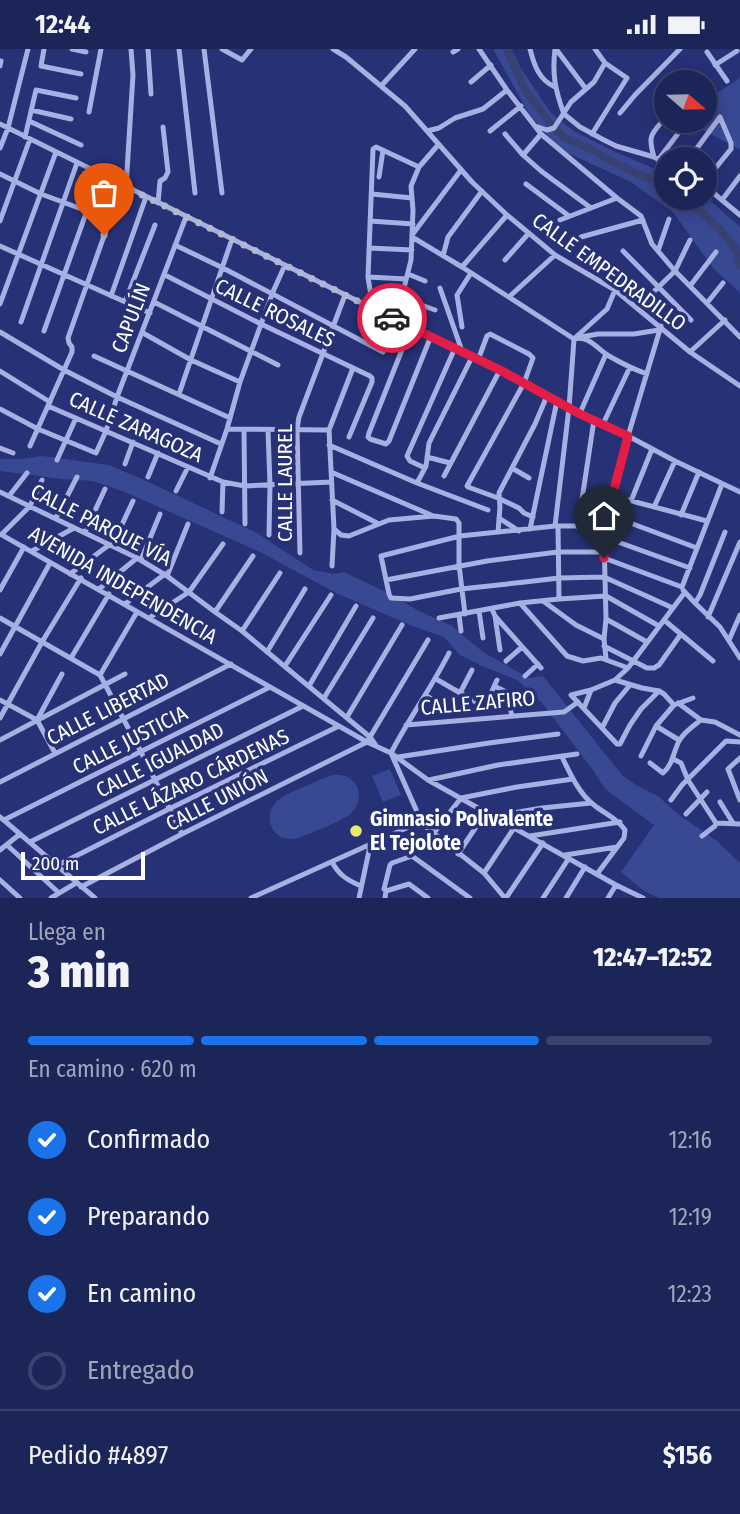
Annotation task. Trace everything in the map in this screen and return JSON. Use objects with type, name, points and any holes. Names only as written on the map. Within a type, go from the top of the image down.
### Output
[{"type":"street","points":[[0,148],[8,128],[28,49]]},
{"type":"street","points":[[44,49],[41,65],[81,74]]},
{"type":"street","points":[[72,49],[86,52]]},
{"type":"street","points":[[89,112],[101,49]]},
{"type":"street","points":[[30,446],[72,352],[68,338],[124,186],[134,75],[131,49]]},
{"type":"street","points":[[148,49],[151,94]]},
{"type":"street","points":[[179,49],[195,193]]},
{"type":"street","points":[[213,49],[204,51],[222,193]]},
{"type":"street","points":[[222,49],[242,60],[251,49]]},
{"type":"street","name":"CALLE EMPEDRADILLO","points":[[334,49],[405,106],[482,191],[555,255],[615,290],[690,352],[740,386]]},
{"type":"street","points":[[381,86],[415,49]]},
{"type":"street","points":[[479,49],[535,126],[641,216],[652,244],[675,271],[740,335]]},
{"type":"street","points":[[530,49],[541,76],[555,87]]},
{"type":"street","points":[[556,49],[553,66],[555,87],[564,114],[580,127],[616,146],[654,158]]},
{"type":"street","points":[[556,49],[586,89]]},
{"type":"street","points":[[592,134],[627,78],[606,63],[595,49]]},
{"type":"street","points":[[620,113],[680,49]]},
{"type":"street","points":[[707,52],[727,81]]},
{"type":"street","points":[[715,65],[738,52]]},
{"type":"street","points":[[523,155],[544,132],[554,128],[571,102],[594,82],[606,63]]},
{"type":"street","points":[[471,82],[491,65]]},
{"type":"street","points":[[0,221],[28,138],[36,90],[76,98]]},
{"type":"street","points":[[427,131],[482,109],[507,90]]},
{"type":"street","points":[[490,131],[521,106]]},
{"type":"street","points":[[31,110],[71,119]]},
{"type":"street","points":[[698,147],[720,117],[731,149],[717,167]]},
{"type":"street","points":[[29,121],[81,145]]},
{"type":"street","points":[[0,124],[462,351],[580,414],[740,492]]},
{"type":"street","points":[[158,203],[160,181],[168,175],[163,127]]},
{"type":"street","points":[[654,132],[650,142],[654,153]]},
{"type":"street","points":[[666,147],[678,133]]},
{"type":"street","points":[[505,134],[541,171],[591,208]]},
{"type":"street","points":[[396,320],[412,250],[411,186],[419,167],[438,145]]},
{"type":"street","points":[[375,176],[373,149],[376,147],[419,167]]},
{"type":"street","points":[[375,309],[368,277],[370,221],[375,176],[383,150]]},
{"type":"street","points":[[0,304],[56,152]]},
{"type":"street","points":[[21,322],[77,163]]},
{"type":"street","points":[[412,236],[461,170]]},
{"type":"street","points":[[0,174],[41,194],[87,211]]},
{"type":"street","points":[[44,331],[100,174]]},
{"type":"street","points":[[375,176],[387,178]]},
{"type":"street","points":[[722,200],[740,176]]},
{"type":"street","points":[[526,184],[569,216]]},
{"type":"street","points":[[443,256],[448,237],[482,191]]},
{"type":"street","points":[[372,194],[412,198]]},
{"type":"street","points":[[717,195],[740,213]]},
{"type":"street","points":[[111,296],[146,197]]},
{"type":"street","points":[[560,220],[617,198]]},
{"type":"street","points":[[461,267],[507,215]]},
{"type":"street","name":"CAPULÍN","points":[[66,441],[96,453],[186,217]]},
{"type":"street","points":[[658,251],[669,219]]},
{"type":"street","points":[[581,237],[643,220]]},
{"type":"street","points":[[370,221],[412,224]]},
{"type":"street","points":[[125,302],[155,225]]},
{"type":"street","points":[[505,260],[529,233]]},
{"type":"street","points":[[412,236],[573,339],[598,334],[634,334],[660,328],[628,436],[604,537],[606,659]]},
{"type":"street","points":[[179,394],[232,239]]},
{"type":"street","points":[[637,308],[675,271],[690,240]]},
{"type":"street","points":[[175,245],[383,352]]},
{"type":"street","points":[[0,246],[150,313]]},
{"type":"street","points":[[369,247],[412,250]]},
{"type":"street","points":[[623,251],[691,320]]},
{"type":"street","points":[[690,286],[716,252]]},
{"type":"street","points":[[509,297],[555,255]]},
{"type":"street","points":[[210,478],[240,382],[285,265]]},
{"type":"street","points":[[463,327],[457,295],[471,273]]},
{"type":"street","name":"CALLE ROSALES","points":[[165,275],[372,378],[349,437]]},
{"type":"street","points":[[368,277],[407,276],[425,281]]},
{"type":"street","points":[[707,303],[723,283]]},
{"type":"street","points":[[440,288],[462,351]]},
{"type":"street","points":[[559,599],[556,526],[569,408],[573,339],[607,309],[615,290]]},
{"type":"street","name":"CALLE LAUREL","points":[[300,554],[299,417],[345,295]]},
{"type":"street","points":[[402,298],[435,310]]},
{"type":"street","points":[[154,302],[278,365]]},
{"type":"street","points":[[690,352],[725,320]]},
{"type":"street","points":[[411,327],[368,437],[370,439],[383,444],[389,441],[431,336]]},
{"type":"street","points":[[0,332],[64,370],[221,445]]},
{"type":"street","points":[[143,333],[191,361],[240,382]]},
{"type":"street","points":[[417,483],[425,468],[429,443],[490,334],[533,358],[524,383],[467,486],[514,505],[533,517]]},
{"type":"street","points":[[581,337],[606,354],[647,374]]},
{"type":"street","points":[[425,468],[410,461],[407,456],[455,348]]},
{"type":"street","points":[[580,414],[606,354]]},
{"type":"street","points":[[94,356],[230,418]]},
{"type":"street","points":[[603,424],[630,367]]},
{"type":"street","points":[[332,566],[334,529],[329,430],[354,368]]},
{"type":"street","points":[[444,476],[500,370]]},
{"type":"street","name":"CALLE ZARAGOZA","points":[[0,371],[49,404],[76,418],[210,478],[245,486],[331,482]]},
{"type":"street","points":[[498,532],[499,493],[547,396]]},
{"type":"street","points":[[530,529],[557,401]]},
{"type":"street","points":[[0,409],[66,441]]},
{"type":"street","points":[[57,460],[76,418]]},
{"type":"street","points":[[578,526],[594,420]]},
{"type":"street","points":[[227,429],[329,430]]},
{"type":"street","points":[[244,430],[245,524]]},
{"type":"street","points":[[268,430],[269,535]]},
{"type":"street","points":[[125,464],[133,442]]},
{"type":"street","points":[[329,445],[488,510]]},
{"type":"street","points":[[0,447],[13,453]]},
{"type":"street","points":[[631,501],[652,449]]},
{"type":"street","points":[[148,477],[158,453]]},
{"type":"street","points":[[427,457],[450,463]]},
{"type":"street","points":[[654,507],[675,461]]},
{"type":"street","points":[[176,491],[188,467]]},
{"type":"street","points":[[512,468],[529,478]]},
{"type":"street","points":[[331,472],[434,516]]},
{"type":"street","points":[[681,515],[699,472]]},
{"type":"street","points":[[9,496],[27,473]]},
{"type":"street","points":[[56,519],[77,477]]},
{"type":"street","points":[[1,534],[30,506],[43,480]]},
{"type":"street","points":[[222,512],[223,482]]},
{"type":"street","points":[[659,691],[641,709],[620,744],[602,729],[572,695],[615,680],[634,661],[673,608],[683,590],[722,484]]},
{"type":"street","points":[[85,532],[105,489]]},
{"type":"street","name":"CALLE PARQUE VÍA","points":[[0,492],[85,532],[166,575],[252,639],[347,717],[369,740]]},
{"type":"street","points":[[613,496],[707,521]]},
{"type":"street","points":[[332,500],[377,523]]},
{"type":"street","points":[[71,574],[111,545],[133,501]]},
{"type":"street","points":[[99,589],[139,559],[160,514]]},
{"type":"street","points":[[608,515],[697,548]]},
{"type":"street","points":[[334,529],[341,535],[349,536],[377,523],[403,518],[434,516],[456,519],[460,536],[461,631]]},
{"type":"street","points":[[499,518],[519,531]]},
{"type":"street","points":[[125,604],[166,575],[188,524]]},
{"type":"street","points":[[606,526],[556,526],[460,536],[381,556],[391,598],[410,600],[461,589],[558,578],[604,577],[673,608]]},
{"type":"street","points":[[32,551],[74,527]]},
{"type":"street","points":[[695,603],[724,532]]},
{"type":"street","name":"AVENIDA INDEPENDENCIA","points":[[1,534],[303,706],[369,740]]},
{"type":"street","points":[[604,537],[690,568]]},
{"type":"street","points":[[708,617],[740,542]]},
{"type":"street","points":[[149,618],[189,592],[223,544]]},
{"type":"street","points":[[0,590],[2,581],[24,547]]},
{"type":"street","points":[[386,580],[459,565],[558,552],[604,555],[683,590],[720,627],[740,658]]},
{"type":"street","points":[[215,613],[253,556]]},
{"type":"street","points":[[0,654],[50,563]]},
{"type":"street","points":[[242,631],[280,573]]},
{"type":"street","points":[[0,718],[80,578]]},
{"type":"street","points":[[267,652],[305,589]]},
{"type":"street","points":[[71,658],[109,594]]},
{"type":"street","points":[[285,666],[331,594]]},
{"type":"street","points":[[439,618],[520,603],[606,597],[659,626]]},
{"type":"street","points":[[543,601],[576,625],[647,668],[659,665],[681,634]]},
{"type":"street","points":[[520,603],[559,648],[573,659],[583,661],[601,658],[628,668]]},
{"type":"street","points":[[309,686],[356,606]]},
{"type":"street","points":[[492,609],[500,650]]},
{"type":"street","points":[[479,611],[483,638]]},
{"type":"street","points":[[100,675],[137,612]]},
{"type":"street","points":[[729,640],[740,615]]},
{"type":"street","points":[[495,616],[540,666],[525,676]]},
{"type":"street","points":[[0,618],[100,675],[182,834]]},
{"type":"street","points":[[324,698],[373,618]]},
{"type":"street","points":[[606,619],[647,642]]},
{"type":"street","points":[[664,620],[713,661]]},
{"type":"street","points":[[347,717],[402,625]]},
{"type":"street","points":[[428,640],[369,740],[398,757],[428,780],[643,898]]},
{"type":"street","points":[[506,661],[523,647]]},
{"type":"street","points":[[391,753],[436,680],[449,653]]},
{"type":"street","name":"CALLE LIBERTAD","points":[[0,782],[231,664]]},
{"type":"street","points":[[460,693],[472,670]]},
{"type":"street","points":[[37,720],[62,674]]},
{"type":"street","points":[[0,740],[125,674]]},
{"type":"street","points":[[436,680],[481,705],[486,702],[495,683],[519,698]]},
{"type":"street","points":[[615,680],[659,691],[701,720],[715,722],[740,735]]},
{"type":"street","points":[[602,729],[615,703],[630,685]]},
{"type":"street","name":"CALLE JUSTICIA","points":[[2,818],[270,687]]},
{"type":"street","points":[[584,708],[591,690]]},
{"type":"street","points":[[425,695],[438,703]]},
{"type":"street","points":[[490,695],[509,704],[512,716]]},
{"type":"street","points":[[641,756],[656,726],[676,704],[692,698]]},
{"type":"street","points":[[0,700],[37,720],[55,753]]},
{"type":"street","name":"CALLE ZAFIRO","points":[[406,725],[564,712],[578,702]]},
{"type":"street","name":"CALLE IGUALDAD","points":[[30,842],[303,706]]},
{"type":"street","points":[[650,763],[663,773],[673,759],[679,740],[701,720]]},
{"type":"street","name":"CALLE LÁZARO CÁRDENAS","points":[[56,866],[339,726]]},
{"type":"street","points":[[656,726],[679,740]]},
{"type":"street","points":[[398,757],[558,734]]},
{"type":"street","name":"CALLE UNIÓN","points":[[51,898],[369,740]]},
{"type":"street","points":[[671,800],[682,785],[726,741],[740,742]]},
{"type":"street","points":[[391,753],[422,821],[433,834],[484,873],[506,898],[543,843]]},
{"type":"street","points":[[428,780],[498,765],[578,754]]},
{"type":"street","points":[[562,757],[573,779],[591,803],[620,822],[625,830],[624,838],[597,874]]},
{"type":"street","points":[[740,758],[728,769],[740,800]]},
{"type":"street","points":[[673,759],[681,763],[699,799],[716,823]]},
{"type":"street","points":[[433,834],[461,798],[573,779]]},
{"type":"street","points":[[686,814],[707,792]]},
{"type":"street","points":[[720,802],[733,823]]},
{"type":"street","points":[[493,816],[591,803]]},
{"type":"street","points":[[458,854],[486,813]]},
{"type":"street","points":[[2,818],[95,898]]},
{"type":"street","points":[[251,898],[422,821]]},
{"type":"street","points":[[528,836],[620,822]]},
{"type":"street","points":[[716,823],[740,824]]},
{"type":"street","points":[[702,836],[716,823]]},
{"type":"street","points":[[484,873],[514,828]]},
{"type":"street","points":[[0,850],[20,834]]},
{"type":"street","points":[[6,845],[59,893]]},
{"type":"street","points":[[359,898],[370,846]]},
{"type":"street","points":[[543,898],[566,857],[617,847]]},
{"type":"street","points":[[428,898],[409,884],[385,895],[390,865],[412,856],[470,898]]},
{"type":"street","points":[[332,862],[347,880],[361,885]]},
{"type":"street","points":[[566,898],[585,867]]},
{"type":"street","points":[[0,880],[20,898]]},
{"type":"street","points":[[608,898],[617,885]]},
{"type":"street","points":[[624,898],[628,891]]},
{"type":"shaded area","points":[[493,49],[512,49],[520,67],[551,113],[574,131],[654,168],[654,198],[631,182],[559,149],[529,114]]},
{"type":"shaded area","points":[[740,78],[740,150],[709,133],[718,133],[718,92]]},
{"type":"shaded area","points":[[717,207],[740,227],[740,293],[713,268],[670,210],[717,210]]},
{"type":"shaded area","points":[[42,456],[109,465],[142,479],[257,533],[313,570],[334,574],[344,572],[394,596],[452,626],[483,652],[529,678],[543,676],[622,775],[658,796],[679,815],[717,841],[740,863],[740,898],[659,898],[644,891],[621,872],[654,825],[605,789],[542,703],[517,680],[460,655],[444,637],[338,594],[260,552],[125,492],[93,481],[0,471],[0,459]]},
{"type":"shaded area","points":[[390,769],[401,795],[383,802],[372,776]]},
{"type":"shaded area","points":[[332,775],[346,776],[356,785],[359,797],[352,812],[339,821],[299,838],[285,838],[276,834],[270,815],[277,801]]},
{"type":"waterway","points":[[507,49],[524,88],[549,122],[565,138],[639,175],[654,180]]},
{"type":"waterway","points":[[699,210],[735,248],[740,265]]},
{"type":"way so far","points":[[104,235],[122,185],[392,318]]},
{"type":"place","name":"Gimnasio Polivalente El Tejolote","points":[[356,831]]},
{"type":"route","points":[[392,318],[628,436],[608,515],[604,558]]}]
